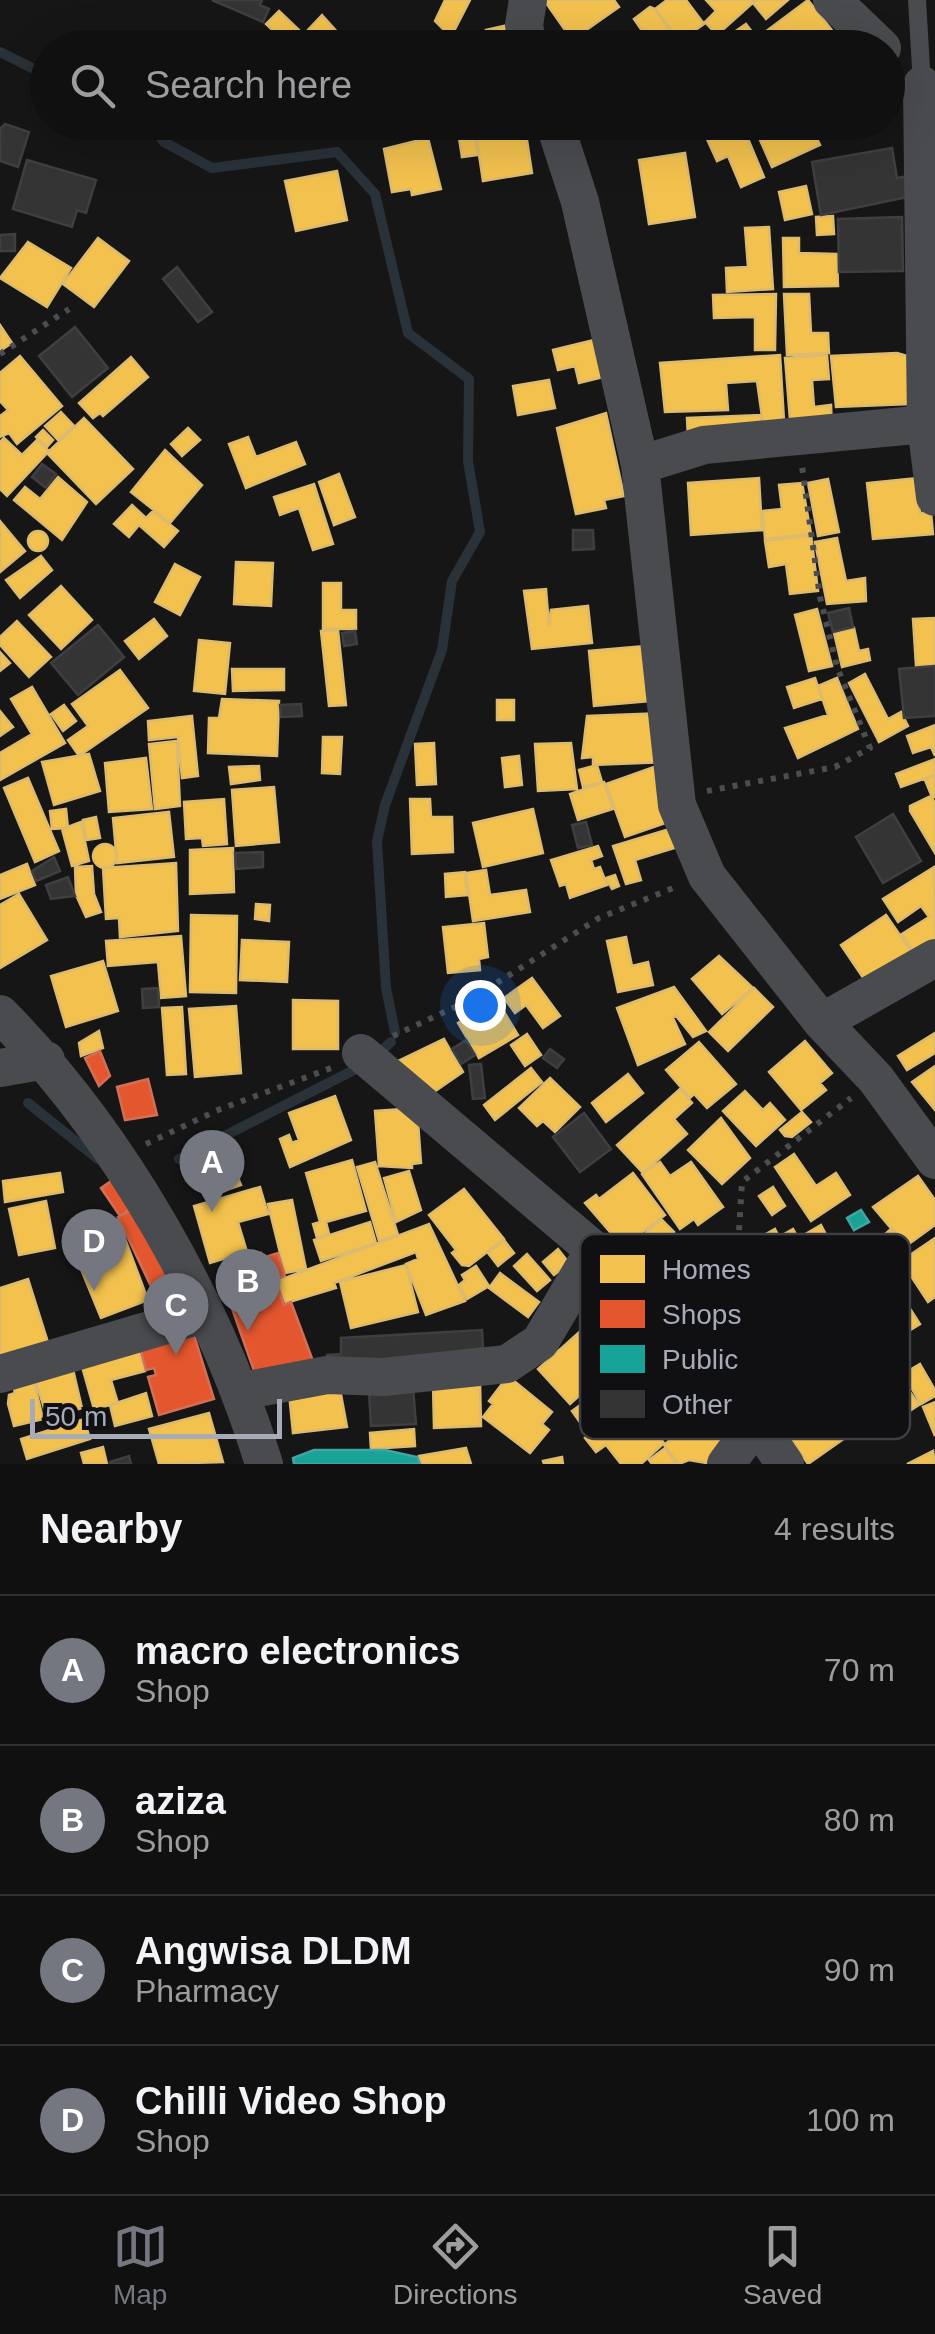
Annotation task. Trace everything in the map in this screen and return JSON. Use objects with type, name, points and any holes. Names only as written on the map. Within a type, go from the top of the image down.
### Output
[{"type":"street","points":[[525,30],[528,0]]},
{"type":"street","points":[[832,0],[864,30]]},
{"type":"street","points":[[905,66],[928,85],[926,424],[935,497]]},
{"type":"street","points":[[559,140],[594,259],[640,465],[676,796],[707,876],[822,1022],[876,1079],[935,1160]]},
{"type":"street","points":[[640,465],[704,445],[926,424]]},
{"type":"street","points":[[822,1022],[935,958]]},
{"type":"street","points":[[0,1014],[46,1060],[175,1252],[242,1391],[264,1464]]},
{"type":"street","points":[[361,1053],[580,1238]]},
{"type":"street","points":[[0,1068],[46,1060]]},
{"type":"street","points":[[242,1391],[327,1375],[382,1377],[506,1364],[540,1342],[580,1274]]},
{"type":"street","points":[[0,1374],[204,1314]]},
{"type":"street","points":[[726,1464],[744,1439]]},
{"type":"street","points":[[768,1439],[785,1464]]},
{"type":"lane","points":[[918,0],[928,85]]},
{"type":"path","points":[[0,354],[69,309]]},
{"type":"path","points":[[676,796],[835,767],[870,748],[838,667],[820,597],[807,489],[796,436]]},
{"type":"path","points":[[113,1157],[361,1053],[470,1000],[599,918],[707,876]]},
{"type":"path","points":[[738,1234],[742,1182],[876,1079]]},
{"type":"building: Homes","points":[[445,0],[470,0],[455,30],[444,30],[435,21]]},
{"type":"building: Homes","points":[[544,0],[614,0],[619,7],[586,30],[565,30]]},
{"type":"building: Homes","points":[[667,0],[686,0],[704,24],[696,30],[671,30],[655,9]]},
{"type":"building: Homes","points":[[706,0],[756,0],[723,30],[712,30],[705,22],[716,11]]},
{"type":"building: Homes","points":[[788,0],[766,19],[753,3]]},
{"type":"building: Homes","points":[[808,0],[832,30],[768,30]]},
{"type":"building: Homes","points":[[650,7],[670,30],[642,30],[634,19]]},
{"type":"building: Homes","points":[[279,11],[299,30],[272,30],[266,24]]},
{"type":"building: Homes","points":[[322,15],[335,30],[308,30]]},
{"type":"building: Homes","points":[[429,140],[441,189],[412,195],[411,189],[392,192],[384,149]]},
{"type":"building: Homes","points":[[459,140],[476,140],[478,155],[462,157]]},
{"type":"building: Homes","points":[[477,140],[527,140],[532,173],[483,181]]},
{"type":"building: Homes","points":[[707,140],[749,140],[764,177],[741,187],[728,156],[717,161]]},
{"type":"building: Homes","points":[[760,140],[818,140],[820,145],[772,167]]},
{"type":"building: Homes","points":[[685,153],[695,217],[649,224],[639,160]]},
{"type":"building: Homes","points":[[337,171],[347,220],[296,231],[285,181]]},
{"type":"building: Homes","points":[[806,186],[812,214],[785,220],[779,192]]},
{"type":"building: Homes","points":[[833,216],[834,234],[817,235],[816,217]]},
{"type":"building: Homes","points":[[769,227],[773,289],[727,292],[726,268],[748,267],[745,228]]},
{"type":"building: Homes","points":[[98,238],[129,261],[94,307],[63,284]]},
{"type":"building: Homes","points":[[783,238],[799,238],[799,253],[837,254],[838,286],[784,287]]},
{"type":"building: Homes","points":[[28,242],[71,268],[47,307],[0,278]]},
{"type":"building: Homes","points":[[776,294],[775,350],[755,350],[755,317],[714,318],[713,295]]},
{"type":"building: Homes","points":[[784,294],[809,294],[811,333],[828,333],[829,353],[787,355]]},
{"type":"building: Homes","points":[[0,325],[12,343],[0,351]]},
{"type":"building: Homes","points":[[602,338],[611,375],[579,383],[575,366],[558,370],[553,350]]},
{"type":"building: Homes","points":[[780,355],[785,437],[765,438],[757,381],[726,383],[728,410],[665,412],[660,363]]},
{"type":"building: Homes","points":[[827,355],[829,379],[812,380],[814,407],[831,405],[832,429],[791,432],[785,358]]},
{"type":"building: Homes","points":[[20,356],[62,406],[17,444],[9,433],[0,437],[0,416],[8,410],[0,401],[0,373]]},
{"type":"building: Homes","points":[[831,356],[907,356],[909,404],[836,407]]},
{"type":"building: Homes","points":[[131,357],[148,377],[103,416],[100,413],[93,418],[79,403]]},
{"type":"building: Homes","points":[[549,380],[555,408],[518,415],[513,386]]},
{"type":"building: Homes","points":[[61,412],[74,426],[58,440],[45,426]]},
{"type":"building: Homes","points":[[606,413],[624,496],[604,500],[606,508],[576,514],[557,428]]},
{"type":"building: Homes","points":[[761,415],[762,436],[688,440],[687,418]]},
{"type":"building: Homes","points":[[84,418],[133,469],[96,504],[47,453]]},
{"type":"building: Homes","points":[[188,428],[200,440],[182,456],[171,444]]},
{"type":"building: Homes","points":[[43,430],[53,440],[47,447],[36,437]]},
{"type":"building: Homes","points":[[248,437],[256,457],[296,442],[305,464],[246,488],[229,444]]},
{"type":"building: Homes","points":[[4,438],[22,455],[37,440],[49,451],[7,496],[0,489],[0,442]]},
{"type":"building: Homes","points":[[165,450],[202,485],[170,523],[131,492]]},
{"type":"building: Homes","points":[[339,474],[355,517],[334,525],[319,482]]},
{"type":"building: Homes","points":[[58,477],[87,502],[62,540],[14,500],[25,487],[40,499]]},
{"type":"building: Homes","points":[[759,478],[762,530],[691,535],[688,483]]},
{"type":"building: Homes","points":[[917,478],[920,513],[931,512],[933,534],[873,539],[867,483]]},
{"type":"building: Homes","points":[[828,479],[839,532],[818,536],[808,483]]},
{"type":"building: Homes","points":[[802,483],[811,534],[765,539],[763,511],[782,509],[779,485]]},
{"type":"building: Homes","points":[[314,484],[333,544],[313,550],[299,508],[280,515],[274,497]]},
{"type":"building: Homes","points":[[132,505],[146,518],[153,511],[178,531],[164,547],[139,525],[129,537],[114,524]]},
{"type":"building: Homes","points":[[0,521],[25,551],[0,572]]},
{"type":"building: Homes","points":[[38,531],[48,541],[38,551],[28,541]]},
{"type":"building: Homes","points":[[811,535],[818,591],[790,594],[786,564],[769,567],[765,541]]},
{"type":"building: Homes","points":[[837,538],[846,581],[865,578],[866,601],[827,604],[815,542]]},
{"type":"building: Homes","points":[[41,556],[52,570],[20,598],[6,580]]},
{"type":"building: Homes","points":[[236,562],[273,563],[271,606],[234,604]]},
{"type":"building: Homes","points":[[175,564],[200,577],[180,615],[155,602]]},
{"type":"building: Homes","points":[[323,583],[341,583],[341,610],[356,610],[356,629],[323,629]]},
{"type":"building: Homes","points":[[61,586],[92,620],[61,649],[29,615]]},
{"type":"building: Homes","points":[[546,589],[549,626],[551,610],[588,606],[592,643],[532,649],[524,591]]},
{"type":"building: Homes","points":[[817,609],[832,666],[809,671],[795,615]]},
{"type":"building: Homes","points":[[935,618],[935,665],[916,666],[913,619]]},
{"type":"building: Homes","points":[[154,619],[167,636],[139,659],[125,641]]},
{"type":"building: Homes","points":[[17,621],[51,657],[29,677],[0,645],[0,637]]},
{"type":"building: Homes","points":[[854,628],[859,651],[868,649],[870,660],[842,667],[834,633]]},
{"type":"building: Homes","points":[[338,630],[346,705],[329,706],[321,631]]},
{"type":"building: Homes","points":[[199,640],[230,643],[225,694],[194,691]]},
{"type":"building: Homes","points":[[656,645],[661,700],[594,706],[589,651]]},
{"type":"building: Homes","points":[[0,652],[10,663],[0,671]]},
{"type":"building: Homes","points":[[232,669],[284,669],[284,690],[233,691]]},
{"type":"building: Homes","points":[[120,670],[148,708],[79,756],[68,740],[88,726],[72,704]]},
{"type":"building: Homes","points":[[865,674],[888,719],[901,712],[908,726],[879,742],[849,683]]},
{"type":"building: Homes","points":[[815,678],[822,699],[794,708],[787,687]]},
{"type":"building: Homes","points":[[837,678],[858,729],[798,758],[785,728],[828,715],[818,686]]},
{"type":"building: Homes","points":[[32,687],[65,743],[0,780],[0,753],[32,734],[11,699]]},
{"type":"building: Homes","points":[[222,699],[279,701],[277,756],[208,753],[209,718],[219,718]]},
{"type":"building: Homes","points":[[497,700],[514,700],[514,720],[497,720]]},
{"type":"building: Homes","points":[[64,705],[76,721],[63,731],[51,714]]},
{"type":"building: Homes","points":[[0,711],[13,727],[0,736]]},
{"type":"building: Homes","points":[[664,713],[666,762],[593,765],[593,757],[582,758],[587,716]]},
{"type":"building: Homes","points":[[192,716],[198,776],[182,778],[178,737],[149,740],[148,721]]},
{"type":"building: Homes","points":[[935,725],[935,756],[931,747],[913,753],[907,736]]},
{"type":"building: Homes","points":[[323,737],[342,737],[340,774],[322,773]]},
{"type":"building: Homes","points":[[177,741],[180,806],[155,809],[149,744]]},
{"type":"building: Homes","points":[[434,743],[436,784],[417,785],[415,744]]},
{"type":"building: Homes","points":[[571,743],[577,789],[538,791],[535,744]]},
{"type":"building: Homes","points":[[89,754],[100,791],[54,805],[42,762]]},
{"type":"building: Homes","points":[[519,756],[522,785],[505,787],[502,758]]},
{"type":"building: Homes","points":[[146,758],[152,809],[109,812],[105,763]]},
{"type":"building: Homes","points":[[935,759],[935,775],[901,787],[896,774]]},
{"type":"building: Homes","points":[[662,764],[680,818],[625,837],[606,784]]},
{"type":"building: Homes","points":[[597,765],[602,782],[583,787],[579,770]]},
{"type":"building: Homes","points":[[259,766],[260,780],[231,784],[229,767]]},
{"type":"building: Homes","points":[[935,776],[935,797],[932,797],[925,780]]},
{"type":"building: Homes","points":[[28,778],[59,851],[35,862],[4,788]]},
{"type":"building: Homes","points":[[604,782],[613,809],[578,820],[570,794]]},
{"type":"building: Homes","points":[[274,787],[279,842],[236,846],[232,790]]},
{"type":"building: Homes","points":[[931,796],[935,803],[935,853],[910,811],[910,806]]},
{"type":"building: Homes","points":[[224,799],[227,844],[203,846],[202,838],[186,839],[184,802]]},
{"type":"building: Homes","points":[[410,799],[430,799],[431,817],[452,817],[453,852],[412,854]]},
{"type":"building: Homes","points":[[66,809],[68,828],[52,829],[50,811]]},
{"type":"building: Homes","points":[[533,809],[543,853],[483,867],[473,823]]},
{"type":"building: Homes","points":[[169,812],[174,857],[117,863],[113,818]]},
{"type":"building: Homes","points":[[96,817],[100,838],[86,840],[83,820]]},
{"type":"building: Homes","points":[[81,822],[89,861],[72,866],[62,829]]},
{"type":"building: Homes","points":[[673,828],[687,844],[635,860],[641,880],[626,884],[613,846]]},
{"type":"building: Homes","points":[[105,844],[117,856],[105,868],[93,856]]},
{"type":"building: Homes","points":[[598,846],[602,856],[591,860],[594,869],[600,867],[607,885],[570,898],[566,884],[560,886],[551,860]]},
{"type":"building: Homes","points":[[233,848],[234,892],[190,894],[190,850]]},
{"type":"building: Homes","points":[[176,863],[178,931],[120,937],[119,918],[106,919],[103,868]]},
{"type":"building: Homes","points":[[27,864],[35,885],[0,899],[0,875]]},
{"type":"building: Homes","points":[[92,866],[94,894],[101,912],[86,917],[76,895],[75,867]]},
{"type":"building: Homes","points":[[934,867],[935,944],[916,956],[902,934],[929,917],[921,906],[898,922],[883,899]]},
{"type":"building: Homes","points":[[486,870],[490,895],[526,890],[530,912],[473,921],[466,873]]},
{"type":"building: Homes","points":[[465,872],[467,895],[446,897],[445,874]]},
{"type":"building: Homes","points":[[615,875],[619,886],[612,889],[606,878]]},
{"type":"building: Homes","points":[[19,894],[47,940],[0,968],[0,905]]},
{"type":"building: Homes","points":[[256,904],[270,905],[269,921],[255,919]]},
{"type":"building: Homes","points":[[191,915],[237,916],[236,993],[190,992]]},
{"type":"building: Homes","points":[[886,915],[915,957],[870,988],[841,945]]},
{"type":"building: Homes","points":[[484,923],[488,957],[479,959],[480,970],[448,973],[443,927]]},
{"type":"building: Homes","points":[[181,936],[186,996],[161,998],[158,962],[108,966],[106,941]]},
{"type":"building: Homes","points":[[626,937],[632,966],[648,962],[653,985],[618,992],[607,941]]},
{"type":"building: Homes","points":[[242,940],[289,942],[287,982],[240,980]]},
{"type":"building: Homes","points":[[719,956],[753,988],[722,1014],[692,979]]},
{"type":"building: Homes","points":[[103,961],[118,1011],[66,1027],[51,976]]},
{"type":"building: Homes","points":[[532,978],[560,1016],[543,1028],[526,1005],[515,1013],[504,998]]},
{"type":"building: Homes","points":[[674,987],[706,1031],[693,1037],[676,1016],[673,1018],[685,1044],[638,1065],[617,1008]]},
{"type":"building: Homes","points":[[754,988],[773,1007],[728,1051],[709,1032]]},
{"type":"building: Homes","points":[[293,1000],[338,1001],[338,1049],[293,1049]]},
{"type":"building: Homes","points":[[497,1000],[518,1035],[479,1058],[458,1023]]},
{"type":"building: Homes","points":[[236,1006],[241,1073],[195,1077],[189,1009]]},
{"type":"building: Homes","points":[[182,1007],[186,1074],[167,1075],[162,1008]]},
{"type":"building: Homes","points":[[99,1031],[103,1048],[81,1056],[79,1043]]},
{"type":"building: Homes","points":[[935,1033],[935,1053],[907,1070],[898,1056]]},
{"type":"building: Homes","points":[[527,1034],[541,1055],[525,1066],[511,1045]]},
{"type":"building: Homes","points":[[444,1039],[463,1072],[421,1101],[398,1061]]},
{"type":"building: Homes","points":[[805,1041],[832,1073],[820,1083],[826,1090],[801,1110],[769,1072]]},
{"type":"building: Homes","points":[[699,1042],[736,1084],[707,1108],[694,1094],[690,1098],[666,1070]]},
{"type":"building: Homes","points":[[935,1066],[935,1110],[912,1082]]},
{"type":"building: Homes","points":[[531,1068],[542,1082],[495,1120],[484,1105]]},
{"type":"building: Homes","points":[[628,1074],[643,1093],[606,1122],[592,1103]]},
{"type":"building: Homes","points":[[550,1078],[580,1107],[555,1132],[543,1121],[537,1126],[519,1108]]},
{"type":"building: Homes","points":[[680,1089],[692,1103],[674,1119],[687,1134],[643,1173],[617,1145]]},
{"type":"building: Homes","points":[[745,1091],[763,1110],[770,1103],[785,1120],[756,1146],[723,1111]]},
{"type":"building: Homes","points":[[335,1096],[351,1140],[290,1167],[280,1139],[289,1135],[292,1143],[299,1140],[289,1113]]},
{"type":"building: Homes","points":[[417,1108],[421,1163],[412,1164],[412,1168],[379,1166],[375,1111]]},
{"type":"building: Homes","points":[[802,1112],[811,1122],[792,1137],[785,1136],[780,1130]]},
{"type":"building: Homes","points":[[721,1118],[750,1158],[722,1184],[688,1150]]},
{"type":"building: Homes","points":[[794,1154],[816,1186],[836,1173],[850,1195],[811,1221],[775,1167]]},
{"type":"building: Homes","points":[[352,1160],[366,1211],[326,1222],[329,1234],[317,1238],[313,1224],[320,1222],[306,1173]]},
{"type":"building: Homes","points":[[231,1161],[241,1185],[218,1193],[210,1173]]},
{"type":"building: Homes","points":[[375,1162],[398,1235],[379,1241],[357,1167]]},
{"type":"building: Homes","points":[[660,1162],[670,1176],[691,1162],[723,1207],[698,1225],[694,1219],[680,1229],[642,1174]]},
{"type":"building: Homes","points":[[409,1171],[421,1210],[396,1222],[384,1178]]},
{"type":"building: Homes","points":[[60,1173],[63,1192],[5,1202],[3,1181]]},
{"type":"building: Homes","points":[[633,1173],[665,1215],[640,1234],[612,1234],[585,1203],[596,1195],[599,1199]]},
{"type":"building: Homes","points":[[918,1176],[935,1200],[935,1225],[910,1243],[910,1234],[896,1234],[873,1207]]},
{"type":"building: Homes","points":[[260,1187],[268,1214],[238,1222],[247,1252],[210,1263],[194,1206]]},
{"type":"building: Homes","points":[[773,1187],[785,1206],[772,1215],[759,1196]]},
{"type":"building: Homes","points":[[464,1189],[504,1239],[469,1266],[462,1265],[452,1253],[456,1250],[429,1215]]},
{"type":"building: Homes","points":[[292,1200],[306,1269],[285,1273],[268,1204]]},
{"type":"building: Homes","points":[[46,1201],[55,1248],[19,1255],[9,1209]]},
{"type":"building: Homes","points":[[661,1219],[674,1232],[672,1234],[645,1234]]},
{"type":"building: Homes","points":[[118,1220],[148,1300],[101,1318],[69,1240]]},
{"type":"building: Homes","points":[[370,1222],[376,1243],[321,1261],[314,1240]]},
{"type":"building: Homes","points":[[429,1224],[465,1301],[426,1315],[406,1264],[418,1259],[416,1252],[334,1283],[336,1288],[286,1303],[277,1281]]},
{"type":"building: Homes","points":[[821,1225],[826,1234],[805,1234]]},
{"type":"building: Homes","points":[[935,1238],[935,1297],[928,1302],[910,1275],[910,1255]]},
{"type":"building: Homes","points":[[504,1240],[514,1253],[498,1266],[488,1253]]},
{"type":"building: Homes","points":[[558,1249],[569,1263],[554,1275],[543,1262]]},
{"type":"building: Homes","points":[[527,1254],[550,1280],[537,1291],[514,1266]]},
{"type":"building: Homes","points":[[406,1265],[418,1312],[351,1328],[340,1282]]},
{"type":"building: Homes","points":[[476,1266],[489,1286],[467,1299],[459,1285],[465,1280],[462,1275]]},
{"type":"building: Homes","points":[[500,1273],[539,1302],[528,1317],[489,1288]]},
{"type":"building: Homes","points":[[28,1279],[51,1352],[0,1367],[0,1288]]},
{"type":"building: Homes","points":[[910,1309],[920,1324],[910,1330]]},
{"type":"building: Homes","points":[[580,1331],[580,1395],[570,1404],[538,1369]]},
{"type":"building: Homes","points":[[138,1347],[145,1371],[111,1380],[118,1403],[94,1409],[81,1363]]},
{"type":"building: Homes","points":[[920,1364],[935,1396],[921,1404],[910,1386],[910,1370]]},
{"type":"building: Homes","points":[[72,1365],[82,1408],[47,1418],[34,1375]]},
{"type":"building: Homes","points":[[508,1376],[552,1412],[542,1424],[549,1430],[530,1453],[483,1417],[493,1404],[489,1401]]},
{"type":"building: Homes","points":[[33,1377],[43,1419],[14,1426],[8,1404],[9,1395],[15,1393],[12,1382]]},
{"type":"building: Homes","points":[[338,1378],[347,1427],[293,1433],[288,1383]]},
{"type":"building: Homes","points":[[480,1382],[481,1426],[434,1428],[433,1384]]},
{"type":"building: Homes","points":[[910,1392],[919,1405],[910,1411]]},
{"type":"building: Homes","points":[[146,1393],[152,1416],[115,1426],[110,1405]]},
{"type":"building: Homes","points":[[935,1402],[935,1436],[923,1407]]},
{"type":"building: Homes","points":[[580,1405],[580,1422],[572,1411]]},
{"type":"building: Homes","points":[[209,1413],[223,1462],[159,1464],[149,1429]]},
{"type":"building: Homes","points":[[84,1419],[90,1439],[27,1459],[21,1439]]},
{"type":"building: Homes","points":[[414,1429],[415,1446],[371,1449],[370,1433]]},
{"type":"building: Homes","points":[[586,1439],[661,1439],[664,1443],[641,1464],[621,1464],[606,1445],[596,1452]]},
{"type":"building: Homes","points":[[671,1439],[726,1439],[732,1447],[712,1464],[689,1460],[679,1464],[664,1445]]},
{"type":"building: Homes","points":[[791,1439],[844,1439],[808,1464]]},
{"type":"building: Homes","points":[[103,1447],[107,1464],[84,1464],[81,1453]]},
{"type":"building: Homes","points":[[466,1448],[471,1464],[422,1464],[419,1456]]},
{"type":"building: Homes","points":[[665,1448],[676,1464],[652,1464],[649,1460]]},
{"type":"building: Homes","points":[[933,1451],[935,1464],[907,1464]]},
{"type":"building: Homes","points":[[562,1457],[563,1464],[543,1461]]},
{"type":"building: Shops","points":[[100,1051],[110,1076],[99,1086],[85,1058]]},
{"type":"building: Shops","points":[[148,1079],[157,1115],[125,1120],[117,1087]]},
{"type":"building: Shops","points":[[114,1179],[133,1207],[120,1216],[101,1188]]},
{"type":"building: Shops","points":[[132,1210],[193,1308],[167,1320],[118,1217]]},
{"type":"building: Shops","points":[[261,1253],[262,1258],[278,1253],[285,1276],[237,1291],[229,1268]]},
{"type":"building: Shops","points":[[276,1281],[284,1305],[291,1302],[313,1361],[259,1385],[228,1297]]},
{"type":"building: Shops","points":[[194,1335],[214,1399],[159,1415],[148,1377],[156,1375],[154,1368],[146,1370],[141,1351]]},
{"type":"building: Public","points":[[861,1210],[869,1222],[854,1230],[847,1218]]},
{"type":"building: Public","points":[[314,1450],[385,1450],[417,1457],[420,1464],[294,1464],[293,1458]]},
{"type":"building: Other","points":[[212,0],[262,0],[260,5],[269,9],[263,22]]},
{"type":"building: Other","points":[[5,124],[29,132],[18,167],[0,161],[0,129]]},
{"type":"building: Other","points":[[892,148],[897,178],[908,176],[912,196],[821,215],[812,162]]},
{"type":"building: Other","points":[[27,160],[96,180],[86,213],[77,210],[72,227],[13,209]]},
{"type":"building: Other","points":[[902,217],[903,271],[839,272],[838,219]]},
{"type":"building: Other","points":[[15,234],[15,251],[0,251],[0,235]]},
{"type":"building: Other","points":[[177,267],[212,312],[198,322],[163,279]]},
{"type":"building: Other","points":[[75,327],[108,368],[72,397],[39,356]]},
{"type":"building: Other","points":[[42,464],[56,474],[46,488],[32,477]]},
{"type":"building: Other","points":[[573,530],[593,530],[594,549],[573,550]]},
{"type":"building: Other","points":[[849,608],[853,627],[833,632],[828,613]]},
{"type":"building: Other","points":[[98,625],[124,657],[78,695],[51,663]]},
{"type":"building: Other","points":[[355,631],[357,644],[344,646],[342,633]]},
{"type":"building: Other","points":[[935,666],[935,716],[904,718],[899,669]]},
{"type":"building: Other","points":[[301,704],[302,716],[281,717],[280,705]]},
{"type":"building: Other","points":[[893,814],[921,861],[883,883],[856,837]]},
{"type":"building: Other","points":[[586,822],[592,845],[578,848],[572,825]]},
{"type":"building: Other","points":[[263,852],[263,867],[236,869],[235,853]]},
{"type":"building: Other","points":[[54,857],[60,871],[36,881],[32,871]]},
{"type":"building: Other","points":[[68,877],[75,896],[51,899],[46,885]]},
{"type":"building: Other","points":[[158,988],[159,1007],[143,1008],[142,989]]},
{"type":"building: Other","points":[[466,1040],[475,1055],[461,1064],[452,1049]]},
{"type":"building: Other","points":[[550,1049],[564,1059],[557,1068],[543,1058]]},
{"type":"building: Other","points":[[481,1064],[485,1098],[473,1099],[469,1065]]},
{"type":"building: Other","points":[[584,1113],[611,1149],[580,1172],[553,1137]]},
{"type":"building: Other","points":[[482,1330],[483,1348],[328,1370],[327,1355],[341,1354],[341,1338]]},
{"type":"building: Other","points":[[413,1388],[416,1424],[371,1426],[369,1390]]},
{"type":"building: Other","points":[[129,1456],[131,1464],[110,1464],[110,1462]]},
{"type":"waterway","points":[[0,52],[30,67]]},
{"type":"waterway","points":[[162,140],[212,168],[337,152],[375,194],[408,333],[469,379],[468,461],[480,532],[452,581],[442,650],[385,805],[377,841],[386,988],[395,1032]]},
{"type":"waterway","points":[[376,1056],[391,1042]]},
{"type":"waterway","points":[[179,1159],[356,1069]]},
{"type":"waterway","points":[[28,1103],[98,1159]]},
{"type":"place","name":"macro electronics","points":[[212,1212]]},
{"type":"place","name":"Chilli Video Shop","points":[[94,1291]]},
{"type":"place","name":"aziza","points":[[248,1331]]},
{"type":"place","name":"Angwisa DLDM","points":[[176,1355]]}]
